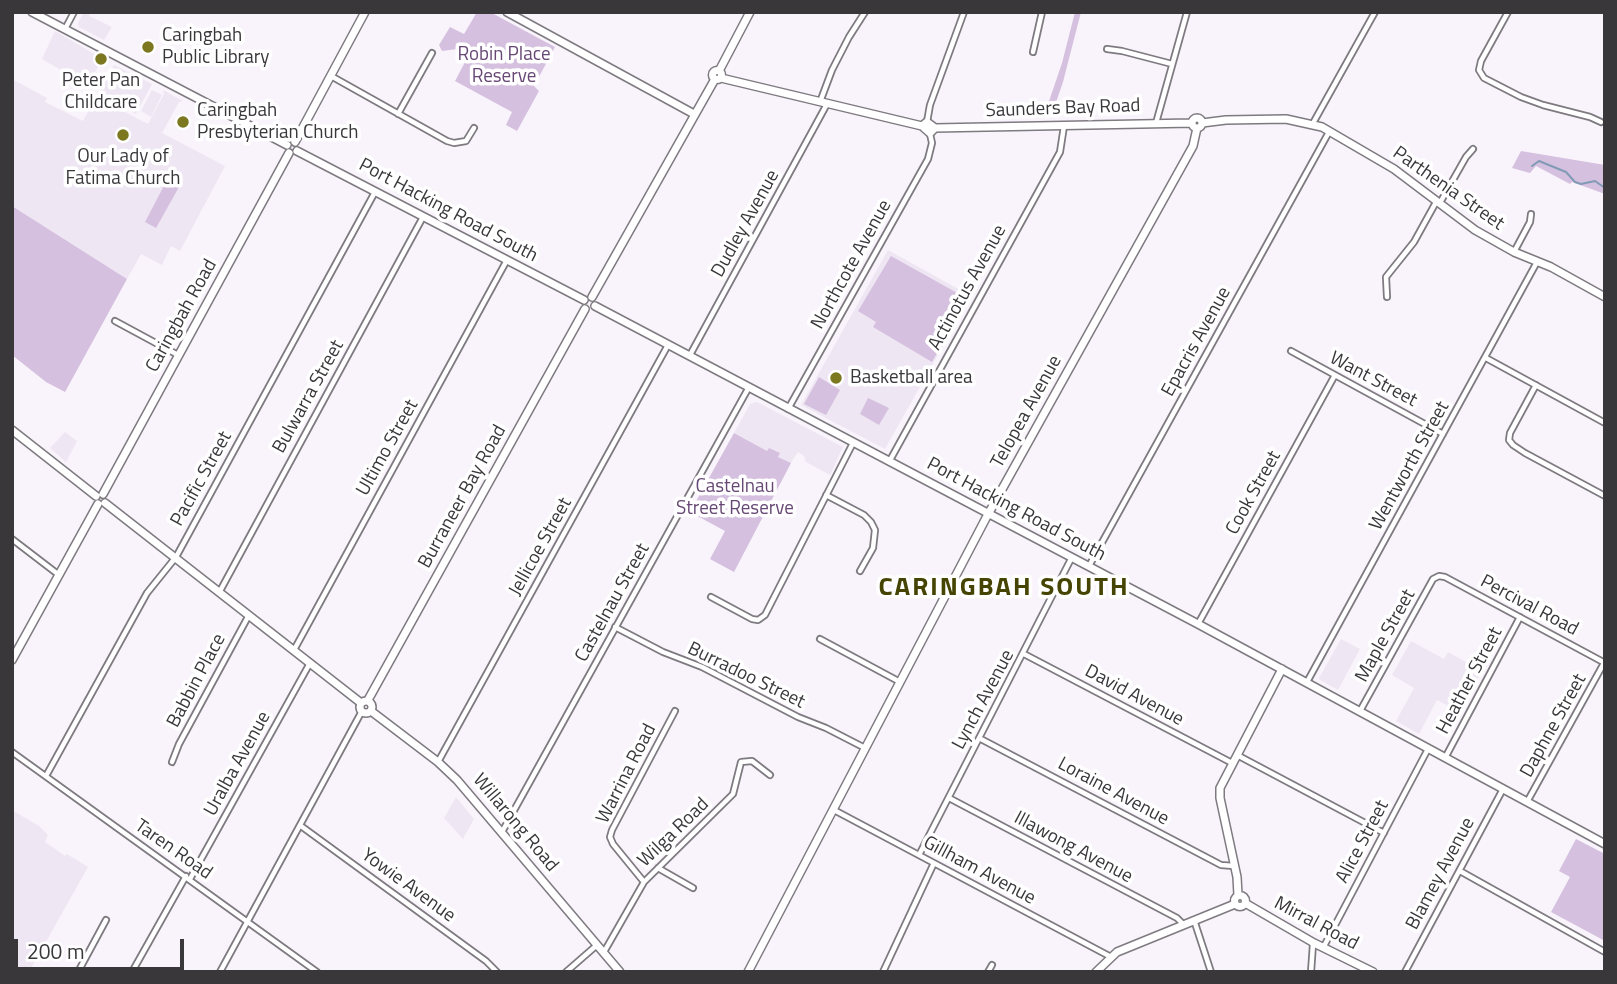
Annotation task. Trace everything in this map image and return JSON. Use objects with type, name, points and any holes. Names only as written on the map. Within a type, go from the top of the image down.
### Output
[{"type":"street","name":"Port Hacking Road South","points":[[32,12],[424,216],[584,304]]},
{"type":"street","points":[[65,29],[74,12]]},
{"type":"street","name":"Caringbah Road","points":[[12,660],[15,649],[60,575],[365,12]]},
{"type":"street","points":[[507,12],[694,114]]},
{"type":"street","points":[[592,297],[718,76],[750,12]]},
{"type":"street","name":"Dudley Avenue","points":[[689,356],[824,104],[832,70],[865,12]]},
{"type":"street","points":[[925,124],[964,12]]},
{"type":"street","points":[[1033,52],[1042,12]]},
{"type":"street","points":[[1156,123],[1187,12]]},
{"type":"street","points":[[1312,125],[1375,12]]},
{"type":"street","points":[[1508,12],[1480,61],[1479,71],[1484,78],[1536,103],[1601,122]]},
{"type":"street","points":[[1107,49],[1172,64]]},
{"type":"street","points":[[398,114],[432,53]]},
{"type":"street","points":[[331,76],[454,143],[470,139],[474,128]]},
{"type":"street","points":[[718,76],[824,104],[925,124],[933,131]]},
{"type":"street","name":"Saunders Bay Road","points":[[933,131],[1156,123],[1197,125],[1268,118],[1294,120],[1312,125]]},
{"type":"street","name":"Telopea Avenue","points":[[748,972],[989,513],[1193,146],[1197,125]]},
{"type":"street","name":"Parthenia Street","points":[[1312,125],[1329,131],[1394,169],[1475,230],[1605,297]]},
{"type":"street","name":"Actinotus Avenue","points":[[889,462],[1060,152],[1064,126]]},
{"type":"street","name":"Northcote Avenue","points":[[788,409],[928,159],[933,131]]},
{"type":"street","name":"Epacris Avenue","points":[[1089,566],[1329,131]]},
{"type":"street","points":[[1387,297],[1386,277],[1414,242],[1435,204],[1473,149]]},
{"type":"street","name":"Pacific Street","points":[[46,776],[147,593],[176,557],[375,191]]},
{"type":"street","points":[[1514,252],[1530,222],[1531,214]]},
{"type":"street","name":"Bulwarra Street","points":[[220,591],[424,216]]},
{"type":"street","name":"Ultimo Street","points":[[294,650],[507,260]]},
{"type":"street","name":"Wentworth Street","points":[[1306,682],[1538,262]]},
{"type":"street","points":[[586,297],[592,297],[595,306],[591,310],[584,304],[586,297]]},
{"type":"street","name":"Burraneer Bay Road","points":[[220,972],[584,304]]},
{"type":"street","name":"Port Hacking Road South","points":[[595,306],[1198,624],[1605,844]]},
{"type":"street","points":[[115,321],[178,355]]},
{"type":"street","name":"Jellicoe Street","points":[[438,762],[668,345]]},
{"type":"street","name":"Want Street","points":[[1291,351],[1443,434]]},
{"type":"street","points":[[1486,358],[1605,423]]},
{"type":"street","name":"Cook Street","points":[[1198,624],[1335,376]]},
{"type":"street","points":[[1536,385],[1510,433],[1509,440],[1525,453],[1605,496]]},
{"type":"street","name":"Castelnau Street","points":[[502,832],[749,387]]},
{"type":"street","points":[[12,430],[364,705]]},
{"type":"street","points":[[711,597],[752,619],[762,618],[853,443]]},
{"type":"street","points":[[826,495],[864,515],[875,530],[873,548],[860,571]]},
{"type":"street","points":[[12,539],[60,575]]},
{"type":"street","name":"Lynch Avenue","points":[[919,855],[1072,557]]},
{"type":"street","name":"Percival Road","points":[[1438,576],[1445,577],[1605,663]]},
{"type":"street","name":"Maple Street","points":[[1360,711],[1433,579],[1438,576]]},
{"type":"street","name":"Babbin Place","points":[[172,762],[249,614]]},
{"type":"street","name":"Heather Street","points":[[1445,758],[1520,617]]},
{"type":"street","name":"Burradoo Street","points":[[615,628],[663,652],[702,667],[865,748]]},
{"type":"street","points":[[820,639],[900,682]]},
{"type":"street","name":"David Avenue","points":[[1024,654],[1232,763]]},
{"type":"street","name":"Uralba Avenue","points":[[132,972],[310,662]]},
{"type":"street","name":"Daphne Street","points":[[1527,803],[1605,663]]},
{"type":"street","points":[[1096,972],[1111,957],[1236,900],[1235,866],[1220,793],[1232,763],[1282,670]]},
{"type":"street","name":"Willarong Road","points":[[364,705],[372,705],[371,711],[438,762],[457,780],[620,972]]},
{"type":"street","name":"Warrina Road","points":[[643,882],[610,837],[675,711]]},
{"type":"street","name":"Loraine Avenue","points":[[979,737],[1221,864],[1235,866]]},
{"type":"street","name":"Alice Street","points":[[1323,948],[1428,749]]},
{"type":"street","name":"Taren Road","points":[[12,752],[317,972]]},
{"type":"street","points":[[1237,755],[1384,833]]},
{"type":"street","name":"Wilga Road","points":[[604,953],[643,882],[730,797],[741,762],[752,761],[770,775]]},
{"type":"street","name":"Blamey Avenue","points":[[1405,972],[1503,789]]},
{"type":"street","name":"Illawong Avenue","points":[[948,798],[1177,918],[1183,924]]},
{"type":"street","name":"Gillham Avenue","points":[[834,810],[1111,957]]},
{"type":"street","name":"Yowie Avenue","points":[[301,826],[486,961],[497,972]]},
{"type":"street","points":[[883,972],[934,863]]},
{"type":"street","points":[[658,868],[693,888]]},
{"type":"street","points":[[1460,871],[1605,952]]},
{"type":"street","name":"Mirral Road","points":[[1236,900],[1244,897],[1245,903],[1323,948],[1373,972]]},
{"type":"street","points":[[78,972],[106,920]]},
{"type":"street","points":[[1194,920],[1211,972]]},
{"type":"street","points":[[1311,972],[1314,943]]},
{"type":"street","points":[[566,972],[597,945]]},
{"type":"street","points":[[988,972],[992,965]]},
{"type":"shaded area","points":[[84,12],[91,12],[89,16],[112,27],[104,40],[79,27],[78,23]]},
{"type":"shaded area","points":[[55,31],[103,59],[87,85],[42,59]]},
{"type":"shaded area","points":[[114,65],[152,84],[136,114],[99,93]]},
{"type":"shaded area","points":[[12,79],[47,98],[45,102],[83,121],[96,97],[148,124],[164,94],[163,90],[183,101],[179,102],[162,133],[225,166],[180,251],[171,246],[162,265],[141,254],[127,279],[12,206]]},
{"type":"shaded area","points":[[152,90],[162,95],[151,117],[141,111]]},
{"type":"shaded area","points":[[888,250],[971,296],[885,449],[801,405]]},
{"type":"shaded area","points":[[757,402],[843,447],[830,475],[806,462],[804,456],[798,452],[791,463],[778,457],[779,454],[767,451],[734,433],[750,404]]},
{"type":"shaded area","points":[[65,432],[77,441],[66,462],[50,448]]},
{"type":"shaded area","points":[[1341,639],[1360,649],[1338,690],[1319,678]]},
{"type":"shaded area","points":[[1411,641],[1444,659],[1448,652],[1482,671],[1460,712],[1437,700],[1419,734],[1396,721],[1414,688],[1392,675]]},
{"type":"shaded area","points":[[456,797],[474,819],[463,839],[444,818]]},
{"type":"shaded area","points":[[12,810],[39,826],[48,835],[45,842],[88,867],[29,972],[12,972]]},
{"type":"green space","name":"Robin Place Reserve","points":[[477,12],[490,12],[555,47],[534,86],[539,91],[517,131],[506,125],[512,112],[455,81],[473,47],[442,51],[439,45],[450,27],[464,34]]},
{"type":"green space","points":[[1075,12],[1081,12],[1063,82],[1051,117],[1044,116],[1062,63]]},
{"type":"green space","points":[[1521,151],[1605,165],[1605,194],[1572,182],[1570,184],[1536,166],[1530,173],[1512,168]]},
{"type":"green space","points":[[167,180],[179,187],[156,228],[145,222]]},
{"type":"green space","points":[[12,206],[127,279],[65,392],[46,382],[12,355]]},
{"type":"green space","points":[[891,256],[968,299],[932,362],[873,327],[876,322],[858,311]]},
{"type":"green space","points":[[819,377],[840,390],[826,415],[804,404]]},
{"type":"green space","points":[[868,398],[889,408],[879,425],[860,414]]},
{"type":"green space","name":"Castelnau Street Reserve","points":[[734,433],[767,451],[769,448],[780,453],[778,457],[791,463],[734,572],[710,559],[725,531],[690,512]]},
{"type":"green space","points":[[1576,839],[1605,854],[1605,941],[1551,912],[1570,877],[1559,871]]},
{"type":"waterway","points":[[1532,166],[1539,161],[1566,172],[1575,182],[1581,184],[1595,181],[1605,188]]},
{"type":"place","name":"Caringbah Public Library","points":[[148,47]]},
{"type":"place","name":"Peter Pan Childcare","points":[[101,59]]},
{"type":"place","name":"Caringbah Presbyterian Church","points":[[183,122]]},
{"type":"place","name":"Our Lady of Fatima Church","points":[[123,135]]},
{"type":"place","name":"Basketball area","points":[[836,378]]},
{"type":"district","name":"CARINGBAH SOUTH","points":[[1004,589]]}]
